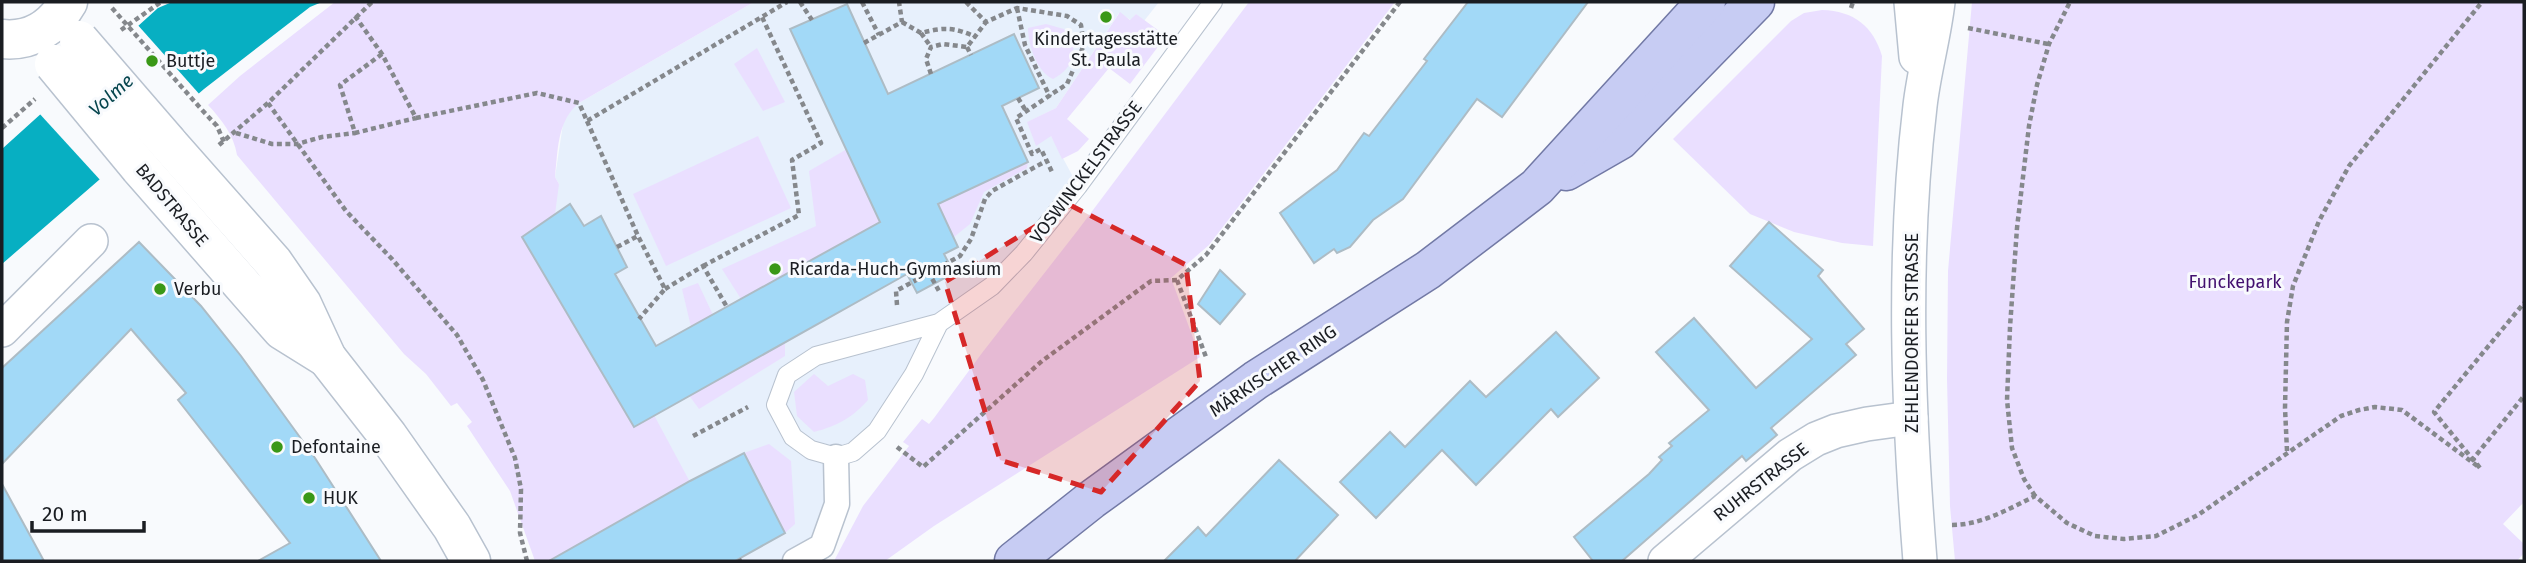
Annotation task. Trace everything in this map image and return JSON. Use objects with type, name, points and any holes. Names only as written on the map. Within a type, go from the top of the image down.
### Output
[{"type":"main road","name":"MÄRKISCHER RING","points":[[1537,187],[1706,2]]},
{"type":"main road","name":"MÄRKISCHER RING","points":[[1014,561],[1091,500],[1256,380],[1428,270],[1537,187],[1620,140],[1755,2]]},
{"type":"street","name":"ZEHLENDORFER STRASSE","points":[[1915,4],[1920,104],[1909,249],[1911,418],[1920,561]]},
{"type":"street","name":"BADSTRASSE","points":[[39,36],[178,155],[273,262],[302,304],[327,358],[438,506],[471,561]]},
{"type":"street","name":"BADSTRASSE","points":[[39,36],[140,168],[282,330],[327,358]]},
{"type":"street","points":[[2,330],[92,241]]},
{"type":"street","name":"RUHRSTRASSE","points":[[1665,561],[1790,455],[1816,439],[1846,428],[1911,418]]},
{"type":"street","points":[[795,561],[822,546],[837,504],[836,457]]},
{"type":"lane","name":"VOSWINCKELSTRASSE","points":[[939,323],[914,374],[877,431],[853,452],[836,457],[811,450],[793,438],[776,405],[787,374],[816,356],[939,323],[992,286],[1024,253],[1085,176],[1213,2]]},
{"type":"path","points":[[108,2],[217,126],[224,142]]},
{"type":"path","points":[[178,155],[224,142],[372,2]]},
{"type":"path","points":[[587,121],[787,2]]},
{"type":"path","points":[[800,2],[812,20]]},
{"type":"path","points":[[862,2],[879,35]]},
{"type":"path","points":[[899,2],[902,22]]},
{"type":"path","points":[[966,2],[986,22]]},
{"type":"path","points":[[900,449],[923,467],[1053,353],[1151,281],[1177,281],[1206,255],[1400,2]]},
{"type":"path","points":[[1851,8],[1853,2]]},
{"type":"path","points":[[2070,2],[2049,44],[2037,85],[2029,126],[2017,229],[2007,400],[2012,448],[2024,479],[2035,496],[2067,523],[2095,536],[2124,539],[2156,536],[2198,515],[2341,416],[2375,407],[2402,410],[2480,468]]},
{"type":"path","points":[[2287,451],[2287,322],[2293,286],[2319,221],[2349,166],[2482,2]]},
{"type":"path","points":[[1017,8],[1025,45],[1050,97]]},
{"type":"path","points":[[967,47],[986,22],[1017,8],[1067,16],[1081,24],[1084,45],[1067,83],[1016,118],[1032,154],[1041,149]]},
{"type":"path","points":[[355,16],[382,54],[416,118]]},
{"type":"path","points":[[639,320],[666,289],[703,266],[799,215],[792,160],[821,143],[762,17]]},
{"type":"path","points":[[864,43],[902,22]]},
{"type":"path","points":[[902,22],[921,33],[931,47]]},
{"type":"path","points":[[921,33],[943,27],[959,29],[976,37]]},
{"type":"path","points":[[2000,34],[2049,44]]},
{"type":"path","points":[[931,47],[943,44],[967,47]]},
{"type":"path","points":[[930,74],[926,59],[931,47]]},
{"type":"path","points":[[967,47],[971,55]]},
{"type":"path","points":[[355,133],[340,85],[382,54]]},
{"type":"path","points":[[235,132],[272,144],[296,144],[537,93],[579,103],[638,236],[666,289]]},
{"type":"path","points":[[1018,98],[1026,111]]},
{"type":"path","points":[[268,103],[346,211],[392,259],[457,335],[483,380],[515,458],[521,489],[520,533],[527,561]]},
{"type":"path","points":[[903,289],[960,256],[971,239],[985,199],[992,191],[1046,161]]},
{"type":"path","points":[[617,247],[638,236]]},
{"type":"path","points":[[924,264],[935,284]]},
{"type":"path","points":[[703,266],[727,307]]},
{"type":"path","points":[[1177,281],[1206,357]]},
{"type":"path","points":[[2480,468],[2434,412],[2524,303]]},
{"type":"path","points":[[2480,468],[2473,459],[2524,396]]},
{"type":"path","points":[[693,436],[747,408]]},
{"type":"path","points":[[1917,524],[1963,525],[2002,512],[2035,496]]},
{"type":"highlighted area","points":[[1070,205],[1186,265],[1200,381],[1101,492],[1000,460],[945,282]]},
{"type":"shaded area","name":"Ricarda-Huch-Gymnasium","points":[[754,2],[1159,2],[1144,21],[1136,14],[1131,20],[1119,13],[1056,108],[1028,122],[1051,136],[1078,186],[1024,253],[952,312],[877,431],[837,457],[837,504],[795,561],[549,561],[690,482],[634,427],[522,237],[559,184],[555,177],[567,113],[579,103]]},
{"type":"green space","points":[[335,2],[754,2],[579,103],[566,118],[558,146],[555,177],[559,184],[555,214],[523,237],[633,426],[654,415],[690,482],[549,561],[535,561],[510,491],[467,426],[472,422],[457,403],[451,406],[426,374],[404,354],[237,155],[230,134],[208,105],[240,76]]},
{"type":"green space","points":[[1249,2],[1395,2],[1209,245],[1171,278],[1200,357],[934,526],[885,561],[834,561],[863,506],[909,446],[903,442],[922,419],[929,424],[934,418]]},
{"type":"green space","name":"Funckepark","points":[[1972,2],[2524,2],[2524,502],[2503,524],[2524,544],[2524,553],[2517,561],[1955,561],[1950,506],[1948,271]]},
{"type":"green space","points":[[1822,10],[1844,13],[1861,22],[1873,36],[1882,56],[1873,246],[1842,243],[1794,232],[1750,214],[1673,139],[1791,21],[1804,13]]},
{"type":"green space","points":[[1120,12],[1130,20],[1136,14],[1166,36],[1130,84],[1109,68],[1067,119],[1089,139],[1078,151],[1062,159],[1051,136],[1036,146],[1027,122],[1056,108]]},
{"type":"green space","points":[[1046,24],[1064,29],[1074,39],[1070,63],[1053,79],[1038,64],[1028,35],[1028,28]]},
{"type":"green space","points":[[757,48],[785,102],[763,111],[734,64]]},
{"type":"green space","points":[[758,136],[791,208],[666,266],[633,194]]},
{"type":"green space","points":[[847,149],[880,222],[741,299],[722,269],[816,226],[809,171]]},
{"type":"green space","points":[[1028,162],[1027,168],[984,192],[970,224],[954,237],[938,204]]},
{"type":"green space","points":[[698,283],[713,315],[691,327],[682,289]]},
{"type":"green space","points":[[785,341],[785,356],[699,409],[688,394]]},
{"type":"green space","points":[[814,374],[828,386],[853,374],[865,380],[868,400],[844,420],[814,432],[797,416],[794,392]]},
{"type":"green space","points":[[769,444],[791,461],[795,524],[785,533],[744,453]]},
{"type":"water","name":"Volme","points":[[172,2],[322,2],[310,7],[204,89],[2,264],[2,149],[158,8]]},
{"type":"pier","points":[[136,23],[201,96],[102,182],[38,112]]},
{"type":"building","points":[[1468,2],[1588,2],[1502,117],[1477,99],[1403,199],[1373,220],[1350,247],[1337,253],[1334,249],[1314,263],[1280,213],[1337,170],[1364,133],[1369,136]]},
{"type":"building","name":"Ricarda-Huch-Gymnasium","points":[[847,4],[888,94],[1014,34],[1039,88],[1002,106],[1028,162],[938,204],[958,247],[944,254],[954,273],[917,293],[907,274],[634,427],[522,237],[570,204],[584,226],[601,216],[627,267],[615,274],[656,346],[880,222],[790,29]]},
{"type":"building","points":[[1769,222],[1823,270],[1818,276],[1864,329],[1846,344],[1856,355],[1771,428],[1777,435],[1746,461],[1742,456],[1622,561],[1593,561],[1574,537],[1649,474],[1662,460],[1659,457],[1672,446],[1669,443],[1709,410],[1656,352],[1694,318],[1756,388],[1812,339],[1730,266]]},
{"type":"building","points":[[139,242],[201,306],[241,356],[315,458],[381,561],[258,561],[290,543],[178,400],[186,393],[131,329],[2,464],[2,368]]},
{"type":"building","points":[[1220,270],[1245,294],[1220,324],[1198,304]]},
{"type":"building","points":[[1556,332],[1599,378],[1558,417],[1551,409],[1476,485],[1442,450],[1376,518],[1340,482],[1390,432],[1405,447],[1470,381],[1486,397]]},
{"type":"building","points":[[744,453],[785,533],[735,561],[549,561],[690,481]]},
{"type":"building","points":[[1279,460],[1338,515],[1295,561],[1164,561],[1198,527],[1206,536]]},
{"type":"building","points":[[2,484],[44,561],[2,561]]},
{"type":"place","name":"Kindertagesstätte St. Paula","points":[[1106,17]]},
{"type":"place","name":"Buttje","points":[[152,61]]},
{"type":"place","name":"Ricarda-Huch-Gymnasium","points":[[775,269]]},
{"type":"place","name":"Verbu","points":[[160,289]]},
{"type":"place","name":"Defontaine","points":[[277,447]]},
{"type":"place","name":"HUK","points":[[309,498]]}]
